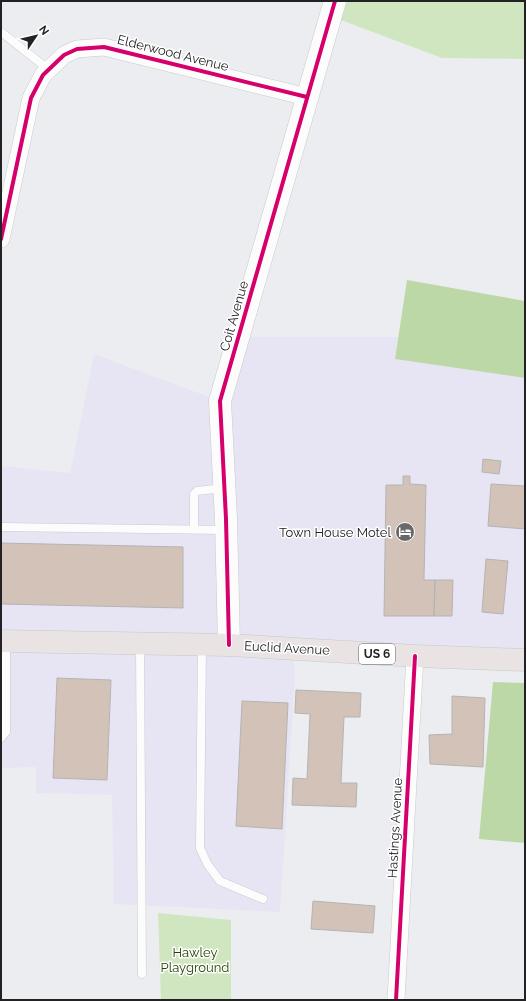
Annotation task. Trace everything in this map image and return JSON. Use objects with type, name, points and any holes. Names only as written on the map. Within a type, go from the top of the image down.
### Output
[{"type":"main road","name":"Euclid Avenue","points":[[4,641],[202,644],[415,656],[525,660]]},
{"type":"street","name":"Coit Avenue","points":[[229,645],[226,530],[220,401],[335,1]]},
{"type":"street","name":"Elderwood Avenue","points":[[1,239],[31,98],[48,70],[64,55],[77,49],[104,47],[308,97]]},
{"type":"street","name":"Hastings Avenue","points":[[396,1000],[415,656]]},
{"type":"lane","points":[[1,32],[48,70]]},
{"type":"lane","points":[[194,530],[194,494],[197,491],[224,488]]},
{"type":"lane","points":[[1,527],[226,530]]},
{"type":"lane","points":[[1,738],[6,732],[4,641]]},
{"type":"lane","points":[[140,643],[142,974]]},
{"type":"lane","points":[[202,644],[200,848],[208,865],[220,881],[263,899]]},
{"type":"shaded area","points":[[238,337],[398,337],[395,359],[525,378],[525,660],[293,649],[295,677],[280,912],[114,904],[112,795],[36,793],[36,767],[1,768],[1,466],[70,473],[94,354],[220,401]]},
{"type":"green space","points":[[335,1],[525,1],[525,59],[442,58],[330,16]]},
{"type":"green space","points":[[407,280],[525,301],[525,378],[395,359]]},
{"type":"green space","points":[[493,682],[525,683],[525,843],[479,839]]},
{"type":"green space","name":"Hawley Playground","points":[[158,913],[231,920],[231,1000],[161,1000]]},
{"type":"building","points":[[483,459],[501,461],[499,474],[482,472]]},
{"type":"building","name":"Town House Motel","points":[[403,476],[410,476],[410,484],[426,485],[424,580],[435,580],[434,616],[384,616],[386,485],[403,485]]},
{"type":"building","points":[[491,484],[525,486],[525,529],[488,526]]},
{"type":"building","points":[[1,543],[183,547],[183,608],[1,604]]},
{"type":"building","points":[[486,559],[508,561],[503,614],[482,612]]},
{"type":"building","points":[[435,580],[453,580],[452,616],[434,616]]},
{"type":"building","points":[[57,678],[111,680],[107,780],[53,778]]},
{"type":"building","points":[[296,690],[361,693],[360,717],[344,717],[341,783],[357,783],[356,807],[292,805],[293,778],[307,779],[310,714],[295,713]]},
{"type":"building","points":[[452,696],[485,698],[483,767],[430,764],[429,735],[452,734]]},
{"type":"building","points":[[242,701],[288,703],[282,829],[236,826]]},
{"type":"building","points":[[313,901],[375,906],[373,933],[311,929]]},
{"type":"cycle path","points":[[229,645],[226,519],[220,401],[335,1]]},
{"type":"cycle path","points":[[1,239],[31,98],[43,75],[64,55],[77,49],[104,47],[307,97]]},
{"type":"cycle path","points":[[396,1000],[415,656]]},
{"type":"place","name":"Town House Motel","points":[[405,532]]}]
